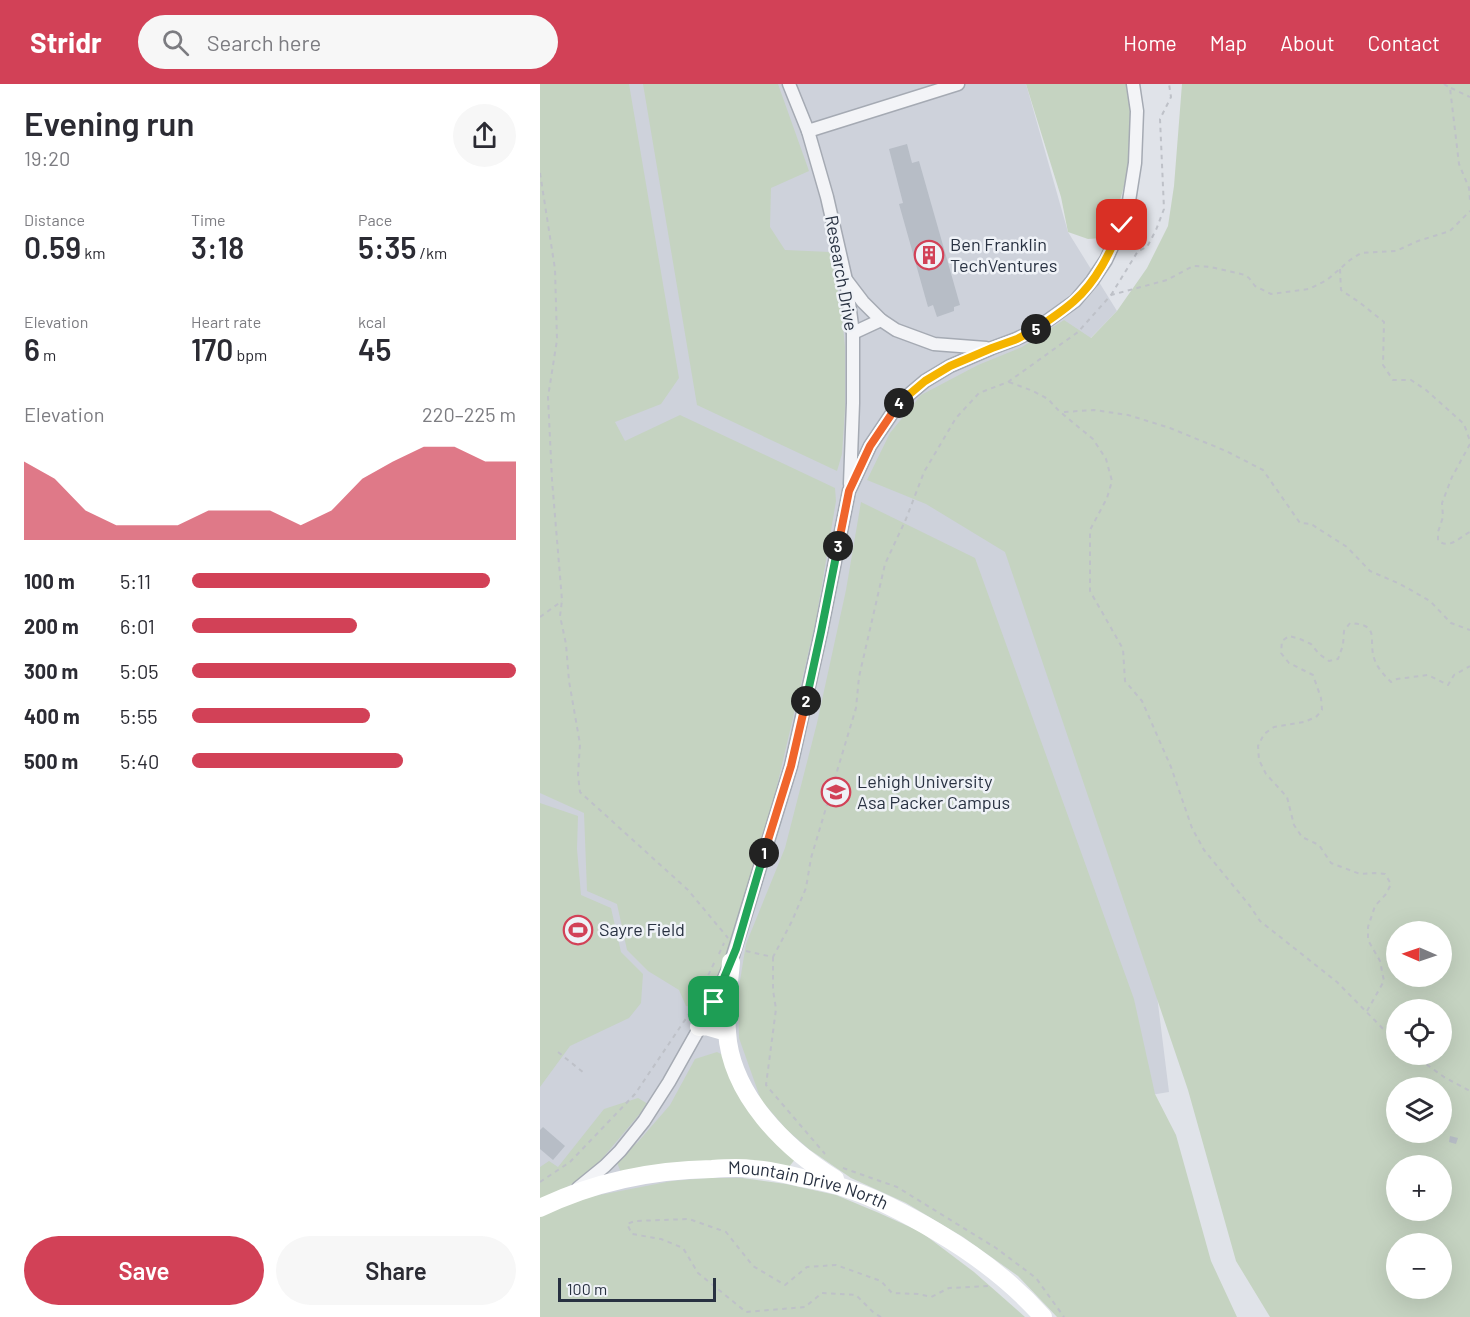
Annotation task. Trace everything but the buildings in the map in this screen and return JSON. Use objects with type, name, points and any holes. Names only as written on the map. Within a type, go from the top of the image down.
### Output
[{"type":"street","name":"Research Drive","points":[[789,84],[807,131],[827,197],[846,280],[853,333],[849,491]]},
{"type":"street","points":[[807,131],[958,84]]},
{"type":"street","points":[[568,1196],[605,1166],[644,1121],[669,1083],[714,1002],[731,962],[791,766],[849,491],[870,446],[899,403],[925,381],[950,366],[1034,331],[1075,301],[1092,281],[1106,260],[1122,225],[1129,201],[1135,163],[1137,111],[1133,84]]},
{"type":"street","points":[[846,280],[881,320],[897,330],[934,344],[992,348]]},
{"type":"street","points":[[853,333],[881,320]]},
{"type":"street","points":[[731,962],[727,1032],[729,1047],[740,1079],[770,1126],[794,1150],[813,1166],[851,1189]]},
{"type":"street","points":[[699,1027],[706,1026],[727,1032]]},
{"type":"street","name":"Mountain Drive North","points":[[540,1208],[604,1184],[675,1171],[752,1168],[831,1184],[851,1189],[879,1201],[963,1248],[1024,1296],[1043,1317]]},
{"type":"path","points":[[1111,295],[1138,251],[1147,247],[1164,209],[1160,119],[1171,97],[1169,84]]},
{"type":"path","points":[[1444,84],[1470,97]]},
{"type":"path","points":[[1450,88],[1459,164],[1469,188],[1470,200]]},
{"type":"path","points":[[1340,269],[1341,290],[1384,322],[1383,365],[1393,380],[1411,380],[1426,390],[1464,424],[1470,443],[1452,477],[1442,503],[1443,516],[1438,541],[1444,545],[1450,544],[1470,532]]},
{"type":"path","points":[[1008,382],[1048,399],[1093,439],[1106,459],[1112,481],[1107,498],[1090,530],[1090,591],[1123,649],[1125,681],[1142,701],[1171,767],[1192,828],[1204,850],[1260,921],[1337,982],[1386,1032]]},
{"type":"path","points":[[1062,412],[1094,410],[1128,415],[1170,428],[1226,451],[1263,470],[1300,523],[1311,524],[1347,547],[1370,572],[1400,584],[1430,601],[1451,622],[1470,630]]},
{"type":"path","points":[[540,617],[562,600]]},
{"type":"path","points":[[1366,1012],[1384,981],[1380,962],[1368,940],[1368,927],[1375,906],[1386,894],[1391,884],[1386,874],[1360,874],[1331,863],[1319,845],[1302,837],[1294,825],[1287,796],[1266,774],[1259,760],[1258,746],[1264,734],[1274,727],[1304,722],[1316,717],[1322,710],[1321,698],[1313,675],[1289,663],[1281,653],[1282,641],[1289,636],[1300,639],[1311,644],[1329,661],[1338,659],[1343,645],[1344,631],[1350,624],[1361,624],[1370,630],[1374,656],[1382,674],[1391,682],[1397,679],[1428,675],[1448,685],[1454,675],[1470,666]]},
{"type":"path","points":[[540,1182],[570,1162],[635,1094],[691,1011],[727,938]]},
{"type":"path","points":[[773,957],[773,990],[776,1009],[766,1085],[826,1155]]},
{"type":"path","points":[[558,1052],[584,1073]]},
{"type":"path","points":[[1427,1065],[1470,1091]]},
{"type":"path","points":[[844,1168],[897,1187],[996,1248],[1036,1278],[1064,1317]]},
{"type":"path","points":[[881,1317],[856,1295],[822,1293],[805,1307],[746,1312],[698,1272],[683,1248],[661,1239],[632,1234],[627,1224],[635,1221],[689,1220],[726,1232],[753,1266],[785,1285],[807,1267],[836,1265],[881,1281],[892,1293],[930,1297],[949,1288],[991,1286]]},
{"type":"shaded area","name":"Lehigh University Asa Packer Campus","points":[[540,84],[1026,84],[1068,232],[1117,311],[1077,352],[1169,1092],[745,1161],[730,1317],[540,1317]]},
{"type":"green space","points":[[540,84],[629,84],[679,378],[661,404],[615,422],[625,441],[680,415],[835,488],[836,501],[816,620],[773,803],[734,936],[710,999],[703,1009],[686,1006],[679,990],[648,971],[627,950],[617,904],[587,891],[584,813],[540,793]]},
{"type":"green space","points":[[643,84],[778,84],[809,171],[771,188],[770,227],[785,250],[830,252],[841,306],[845,347],[845,409],[842,454],[837,471],[697,405]]},
{"type":"green space","points":[[1026,84],[1126,84],[1131,115],[1130,165],[1117,211],[1102,238],[1088,239],[1068,232],[1061,197]]},
{"type":"green space","points":[[1182,84],[1470,84],[1470,1317],[1270,1317],[1236,1261],[1188,1090],[1005,552],[926,504],[867,480],[890,433],[921,395],[978,365],[1022,347],[1064,320],[1091,338],[1117,311],[1147,268],[1168,226],[1174,186]]},
{"type":"green space","points":[[861,502],[975,558],[1134,999],[1155,1094],[1176,1135],[1211,1261],[1237,1317],[1057,1317],[1018,1276],[963,1237],[906,1203],[851,1178],[810,1150],[787,1130],[761,1100],[739,1038],[738,993],[746,944],[785,848],[817,723],[846,590]]},
{"type":"green space","name":"Sayre Field","points":[[540,803],[578,816],[577,849],[581,895],[611,908],[621,952],[643,974],[641,1003],[629,1018],[570,1046],[540,1087]]},
{"type":"green space","points":[[717,1052],[729,1058],[797,1157],[788,1168],[622,1175],[616,1160],[637,1143],[670,1105],[695,1059]]},
{"type":"green space","points":[[638,1098],[648,1104],[601,1160],[574,1183],[540,1202],[540,1167],[549,1161],[558,1167],[604,1109]]},
{"type":"green space","points":[[743,1178],[786,1184],[836,1195],[879,1213],[921,1232],[974,1272],[1025,1317],[540,1317],[540,1216],[579,1199],[672,1181]]},
{"type":"place","name":"Ben Franklin TechVentures","points":[[929,255]]},
{"type":"place","name":"Lehigh University Asa Packer Campus","points":[[836,792]]},
{"type":"place","name":"Sayre Field","points":[[578,930]]},
{"type":"route","points":[[714,1002],[736,949],[791,766],[849,491],[870,446],[899,403],[925,381],[950,366],[1034,331],[1075,301],[1106,260],[1122,225]]}]
